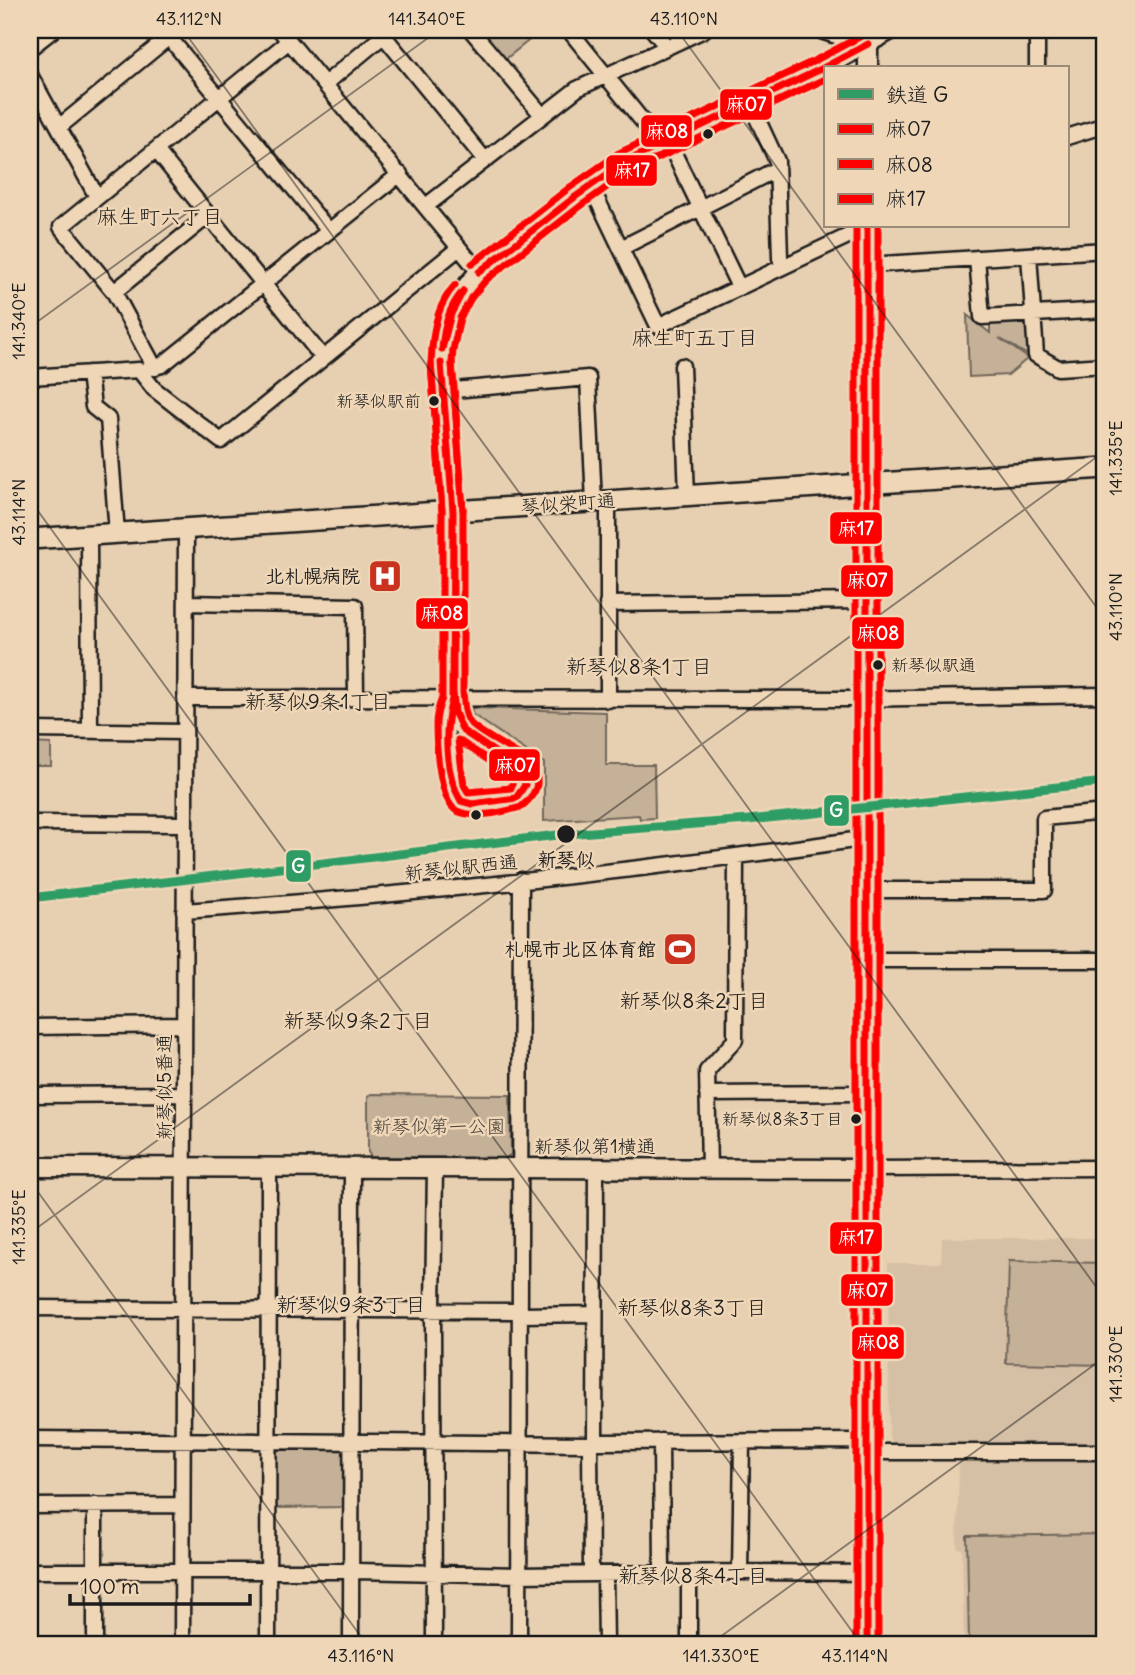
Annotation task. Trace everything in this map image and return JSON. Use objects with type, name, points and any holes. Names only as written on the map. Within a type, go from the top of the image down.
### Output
[{"type":"main road","name":"琴似栄町通","points":[[30,538],[1105,468]]},
{"type":"main road","points":[[867,484],[867,1645]]},
{"type":"street","points":[[30,48],[53,30]]},
{"type":"street","points":[[471,30],[541,115]]},
{"type":"street","points":[[569,30],[664,142],[739,287]]},
{"type":"street","points":[[653,30],[667,47]]},
{"type":"street","points":[[426,206],[577,89],[704,30]]},
{"type":"street","points":[[824,30],[868,37]]},
{"type":"street","points":[[452,699],[463,732],[522,770],[525,775],[525,788],[516,798],[472,804],[461,801],[454,789],[450,760],[446,722],[452,699],[453,511],[441,363],[444,328],[458,297],[479,272],[589,186],[623,163],[750,103],[868,37],[891,30]]},
{"type":"street","points":[[1037,30],[1037,66]]},
{"type":"street","points":[[325,84],[384,32],[485,160]]},
{"type":"street","points":[[59,127],[166,34],[329,231]]},
{"type":"street","points":[[155,368],[114,292],[61,228],[220,97],[285,35],[479,272]]},
{"type":"street","points":[[868,37],[868,66]]},
{"type":"street","points":[[30,75],[97,197]]},
{"type":"street","points":[[750,103],[777,161],[780,258],[783,266]]},
{"type":"street","points":[[1068,136],[1105,125]]},
{"type":"street","points":[[156,149],[323,358]]},
{"type":"street","points":[[621,248],[777,169]]},
{"type":"street","points":[[30,377],[139,370],[162,365],[400,174]]},
{"type":"street","points":[[589,186],[658,326],[863,228]]},
{"type":"street","points":[[114,292],[209,215]]},
{"type":"street","points":[[867,228],[867,484]]},
{"type":"street","points":[[139,370],[154,389],[221,441],[459,248]]},
{"type":"street","points":[[868,265],[1105,250]]},
{"type":"street","points":[[1029,255],[1036,355],[1058,368],[1105,365]]},
{"type":"street","points":[[977,258],[982,317],[1105,310]]},
{"type":"street","points":[[682,366],[687,496]]},
{"type":"street","points":[[89,373],[93,407],[108,419],[117,533]]},
{"type":"street","points":[[443,391],[588,378],[601,501],[607,604],[608,700]]},
{"type":"street","name":"新琴似5番通","points":[[182,1645],[186,528]]},
{"type":"street","points":[[89,534],[90,731]]},
{"type":"street","points":[[607,604],[867,601]]},
{"type":"street","points":[[186,603],[355,606],[356,698]]},
{"type":"street","points":[[185,698],[608,700],[1105,695]]},
{"type":"street","points":[[30,730],[185,732]]},
{"type":"street","points":[[450,760],[456,748],[464,743],[478,741]]},
{"type":"street","points":[[867,890],[1044,890],[1044,818],[1105,812]]},
{"type":"street","points":[[30,823],[184,824]]},
{"type":"street","name":"新琴似駅西通","points":[[184,911],[332,901],[736,857],[868,838]]},
{"type":"street","points":[[709,1168],[707,1071],[735,1040],[736,857]]},
{"type":"street","points":[[519,1645],[521,880]]},
{"type":"street","points":[[867,960],[1105,960]]},
{"type":"street","points":[[30,1027],[183,1026]]},
{"type":"street","points":[[707,1094],[867,1093]]},
{"type":"street","points":[[30,1095],[183,1094]]},
{"type":"street","points":[[268,1645],[269,1166]]},
{"type":"street","name":"新琴似第1横通","points":[[30,1167],[867,1169]]},
{"type":"street","points":[[351,1645],[352,1167]]},
{"type":"street","points":[[434,1645],[435,1167]]},
{"type":"street","points":[[596,1167],[592,1443],[598,1574],[606,1645]]},
{"type":"street","points":[[867,1169],[1105,1168]]},
{"type":"street","points":[[30,1308],[183,1307],[595,1314]]},
{"type":"street","points":[[30,1439],[520,1443],[661,1441],[1105,1452]]},
{"type":"street","points":[[661,1441],[662,1573]]},
{"type":"street","points":[[740,1572],[741,1442]]},
{"type":"street","points":[[95,1504],[95,1645]]},
{"type":"street","points":[[30,1506],[182,1505]]},
{"type":"street","points":[[30,1571],[352,1571],[519,1575],[867,1573]]},
{"type":"street","points":[[689,1574],[689,1645]]},
{"type":"shaded area","points":[[942,1238],[1105,1238],[1105,1443],[892,1442],[889,1437],[888,1263],[941,1263]]},
{"type":"shaded area","points":[[1105,1461],[1105,1645],[964,1645],[962,1549],[957,1548],[959,1462]]},
{"type":"green space","points":[[478,30],[542,30],[503,61]]},
{"type":"green space","points":[[967,315],[990,333],[990,323],[1029,320],[1031,357],[999,338],[1028,358],[1008,375],[969,377]]},
{"type":"green space","points":[[472,708],[606,712],[606,765],[654,765],[655,818],[640,819],[639,815],[544,821],[544,763],[472,714]]},
{"type":"green space","points":[[30,743],[51,744],[51,766],[30,766]]},
{"type":"green space","name":"新琴似第一公園","points":[[371,1094],[510,1095],[511,1154],[506,1158],[371,1157],[368,1152],[368,1097]]},
{"type":"green space","points":[[1009,1261],[1105,1263],[1105,1365],[1006,1363]]},
{"type":"green space","points":[[276,1449],[343,1450],[344,1507],[276,1508]]},
{"type":"green space","points":[[1105,1534],[1105,1645],[969,1645],[967,1536]]},
{"type":"rail line","name":"G","points":[[30,898],[566,834],[748,820],[1105,782]]},
{"type":"transit line","name":"麻08","points":[[569,188],[618,154],[863,35]]},
{"type":"transit line","name":"麻17","points":[[617,154],[863,35]]},
{"type":"transit line","name":"麻07","points":[[827,66],[868,44]]},
{"type":"transit line","name":"麻07","points":[[623,163],[824,67]]},
{"type":"transit line","name":"麻08","points":[[582,205],[628,172],[824,79]]},
{"type":"transit line","name":"麻17","points":[[628,172],[824,79]]},
{"type":"transit line","name":"麻07","points":[[575,197],[623,163]]},
{"type":"transit line","name":"麻07","points":[[575,197],[623,163]]},
{"type":"transit line","name":"麻17","points":[[472,264],[569,188]]},
{"type":"transit line","name":"麻07","points":[[479,272],[575,197]]},
{"type":"transit line","name":"麻07","points":[[479,272],[575,197]]},
{"type":"transit line","name":"麻17","points":[[471,298],[486,280],[582,205]]},
{"type":"transit line","name":"麻17","points":[[856,228],[856,1645]]},
{"type":"transit line","name":"麻07","points":[[867,228],[867,1645]]},
{"type":"transit line","name":"麻08","points":[[878,228],[878,1645]]},
{"type":"transit line","name":"麻08","points":[[432,348],[438,314],[455,285]]},
{"type":"transit line","name":"麻07","points":[[442,349],[448,318],[463,291]]},
{"type":"transit line","name":"麻07","points":[[442,349],[451,314],[463,291]]},
{"type":"transit line","name":"麻08","points":[[453,350],[460,318],[471,298]]},
{"type":"transit line","name":"麻17","points":[[432,348],[442,511]]},
{"type":"transit line","name":"麻17","points":[[453,350],[463,510]]},
{"type":"transit line","name":"麻08","points":[[431,363],[442,511],[442,698],[436,721],[438,758],[442,785],[451,805],[457,811],[480,815],[521,807],[534,793],[537,780],[532,768],[522,758],[471,724],[465,709],[463,511],[452,363]]},
{"type":"transit line","name":"麻07","points":[[441,363],[453,511]]},
{"type":"transit line","name":"麻07","points":[[453,511],[455,713],[463,731],[522,770],[525,785],[516,798],[472,804],[461,801],[451,777],[447,737],[452,699],[453,511]]},
{"type":"transit line","name":"麻17","points":[[458,740],[514,777],[511,788],[468,792],[464,785],[458,740]]},
{"type":"place","name":"新琴似駅前","points":[[434,401]]},
{"type":"place","name":"北札幌病院","points":[[385,576]]},
{"type":"place","name":"新琴似駅通","points":[[878,665]]},
{"type":"place","name":"新琴似","points":[[566,834]]},
{"type":"place","name":"札幌市北区体育館","points":[[680,949]]},
{"type":"place","name":"新琴似8条3丁目","points":[[856,1119]]},
{"type":"district","name":"麻生町六丁目","points":[[160,216]]},
{"type":"district","name":"麻生町五丁目","points":[[695,337]]},
{"type":"district","name":"新琴似8条1丁目","points":[[639,666]]},
{"type":"district","name":"新琴似9条1丁目","points":[[318,701]]},
{"type":"district","name":"新琴似8条2丁目","points":[[694,1000]]},
{"type":"district","name":"新琴似9条2丁目","points":[[358,1020]]},
{"type":"district","name":"新琴似9条3丁目","points":[[351,1304]]},
{"type":"district","name":"新琴似8条3丁目","points":[[692,1307]]},
{"type":"district","name":"新琴似8条4丁目","points":[[693,1575]]}]
